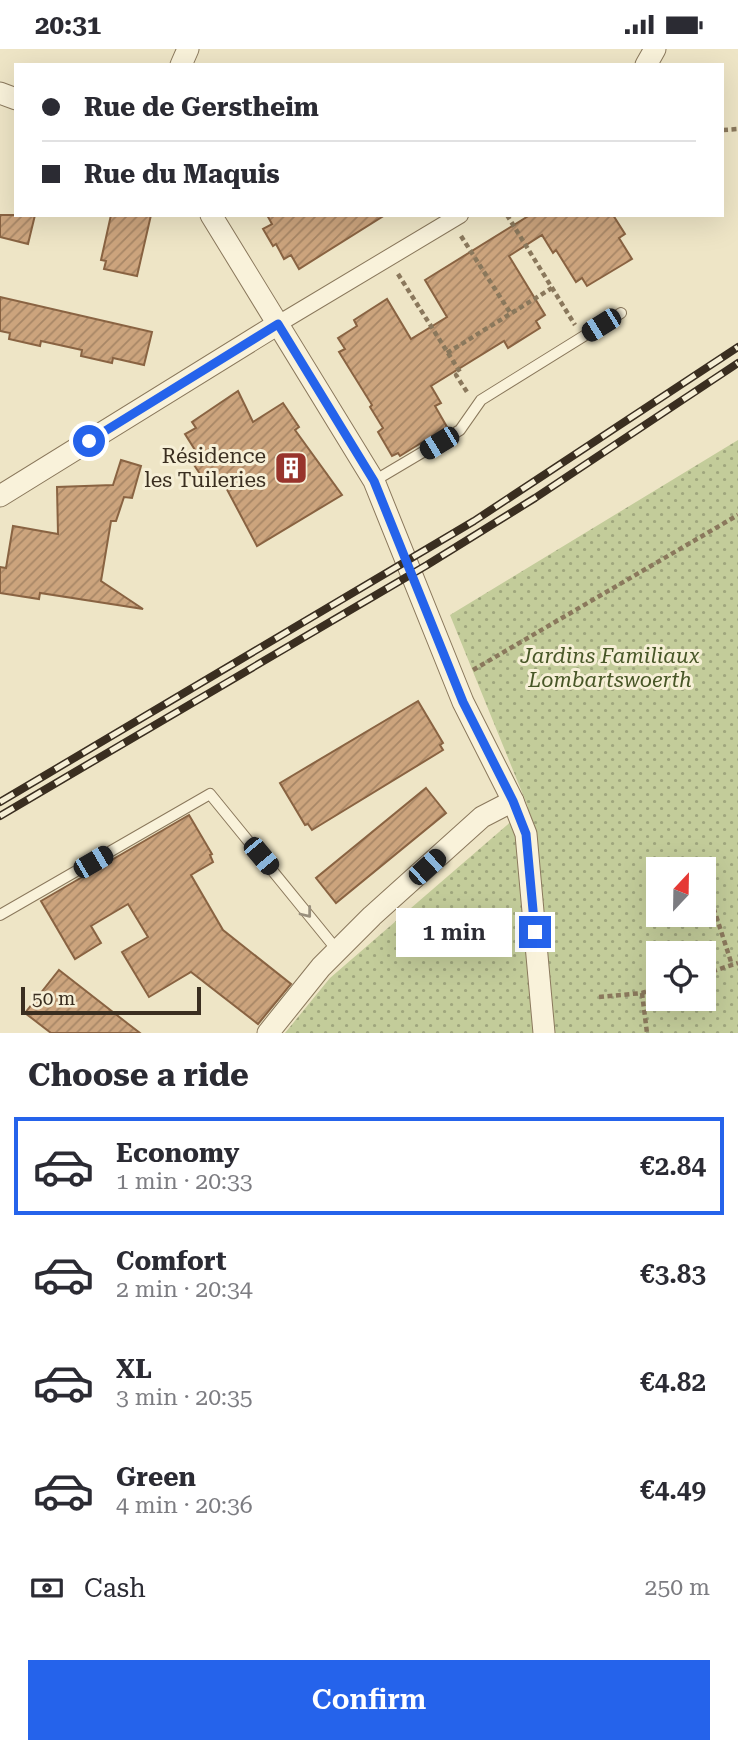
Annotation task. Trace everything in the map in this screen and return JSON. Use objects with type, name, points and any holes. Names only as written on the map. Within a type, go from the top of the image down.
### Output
[{"type":"street","points":[[212,217],[374,481],[454,681],[513,801],[526,834],[544,1033]]},
{"type":"street","points":[[0,496],[278,324],[456,218]]},
{"type":"street","points":[[268,1033],[337,950],[482,817],[513,801]]},
{"type":"lane","points":[[374,481],[460,430],[481,400],[621,313]]},
{"type":"lane","points":[[0,915],[210,795],[337,950]]},
{"type":"path","points":[[508,217],[582,337]]},
{"type":"path","points":[[456,218],[511,314]]},
{"type":"path","points":[[388,258],[460,372],[456,375],[476,407]]},
{"type":"path","points":[[447,353],[552,288]]},
{"type":"path","points":[[454,681],[738,515]]},
{"type":"path","points":[[716,915],[732,965]]},
{"type":"path","points":[[716,970],[738,963]]},
{"type":"path","points":[[598,997],[646,992]]},
{"type":"path","points":[[642,993],[647,1033]]},
{"type":"green space","name":"Jardins Familiaux Lombartswoerth","points":[[738,440],[738,1033],[285,1033],[330,978],[528,807],[450,615]]},
{"type":"building","points":[[0,215],[35,217],[28,244],[0,237]]},
{"type":"building","points":[[111,217],[151,217],[137,276],[104,269],[106,261],[101,260]]},
{"type":"building","points":[[268,217],[382,217],[299,269],[291,255],[284,259],[276,244],[273,246],[263,229],[272,224]]},
{"type":"building","points":[[527,217],[614,217],[625,234],[619,238],[632,259],[587,286],[582,278],[576,282],[556,250],[553,253],[542,235],[509,256],[545,315],[536,321],[540,328],[508,348],[504,341],[431,386],[441,403],[435,406],[447,427],[400,456],[398,453],[392,456],[378,432],[383,428],[370,407],[372,405],[339,352],[345,349],[338,338],[357,326],[354,320],[387,299],[411,339],[447,317],[425,280]]},
{"type":"building","points":[[0,297],[152,332],[144,365],[113,358],[112,363],[81,356],[82,350],[41,341],[40,346],[9,339],[10,333],[0,331]]},
{"type":"building","name":"Résidence les Tuileries","points":[[238,391],[253,422],[283,403],[299,427],[295,430],[342,495],[257,546],[222,480],[220,481],[215,473],[204,480],[192,462],[194,460],[190,453],[195,450],[185,434],[196,428],[192,422]]},
{"type":"building","points":[[121,460],[141,466],[132,498],[124,497],[116,521],[111,521],[101,581],[143,609],[40,593],[39,599],[0,593],[0,567],[6,568],[13,526],[58,534],[57,487],[113,485]]},
{"type":"building","points":[[418,701],[443,743],[440,745],[443,750],[312,830],[308,824],[305,825],[280,783]]},
{"type":"building","points":[[426,788],[446,813],[336,903],[316,878]]},
{"type":"building","points":[[189,815],[212,854],[210,855],[213,862],[191,875],[223,930],[291,984],[258,1024],[191,972],[149,997],[122,952],[148,937],[128,904],[91,926],[101,943],[75,959],[41,901]]},
{"type":"building","points":[[59,970],[140,1033],[51,1033],[25,1013]]},
{"type":"railway","points":[[0,802],[474,521],[738,347]]},
{"type":"railway","points":[[0,816],[427,565],[535,498],[738,363]]},
{"type":"place","name":"Résidence les Tuileries","points":[[291,468]]},
{"type":"route","points":[[89,441],[278,324],[374,481],[463,702],[513,801],[526,834],[535,932]]}]
